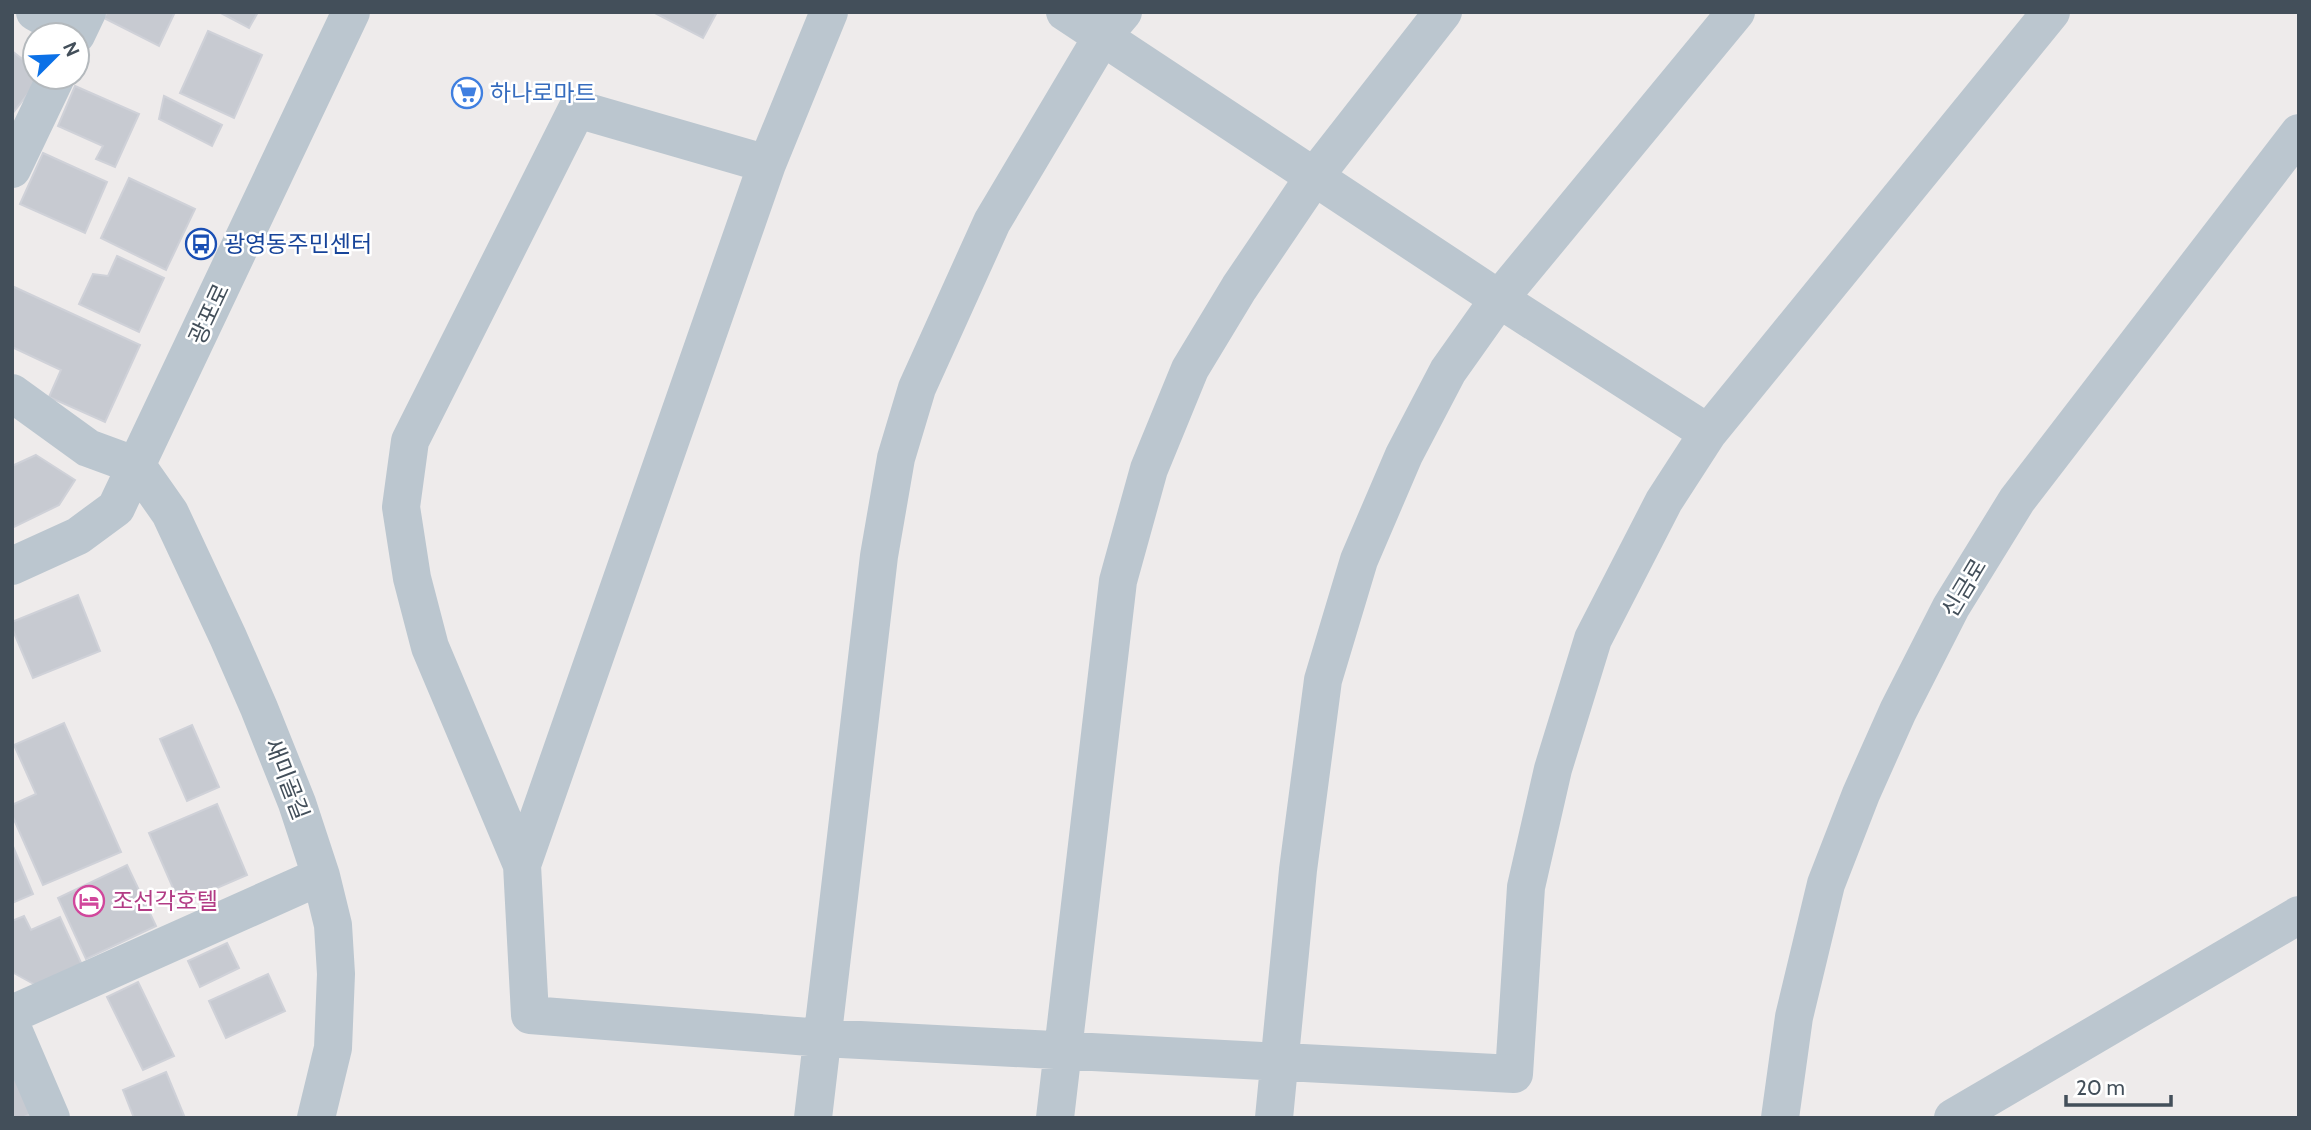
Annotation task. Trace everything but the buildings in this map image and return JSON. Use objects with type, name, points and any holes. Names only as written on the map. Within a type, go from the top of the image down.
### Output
[{"type":"street","points":[[35,12],[51,21]]},
{"type":"street","name":"광포로","points":[[12,566],[78,536],[116,508],[352,12]]},
{"type":"street","points":[[522,865],[767,164],[829,12]]},
{"type":"street","points":[[1065,12],[1113,25],[1314,177],[1708,433]]},
{"type":"street","points":[[1055,1118],[1118,581],[1150,470],[1190,369],[1240,288],[1314,177],[1443,12]]},
{"type":"street","points":[[1274,1118],[1298,870],[1323,680],[1359,560],[1404,455],[1448,371],[1499,299],[1736,12]]},
{"type":"street","points":[[767,164],[577,109],[410,441],[401,507],[412,578],[430,647],[522,865],[530,1015],[822,1038],[1514,1074],[1525,887],[1553,768],[1593,639],[1664,500],[1708,433],[2051,12]]},
{"type":"street","points":[[813,1118],[878,570],[896,458],[917,388],[992,222],[1113,25]]},
{"type":"street","points":[[12,169],[49,91]]},
{"type":"street","name":"신금로","points":[[1780,1118],[1794,1017],[1826,884],[1861,794],[1898,711],[1951,607],[2017,500],[2299,133]]},
{"type":"street","points":[[12,393],[88,448],[138,466]]},
{"type":"street","name":"새미골길","points":[[138,466],[170,513],[233,649],[297,803],[321,876],[333,925],[336,974],[333,1048],[316,1118]]},
{"type":"street","points":[[12,1014],[321,876]]},
{"type":"street","points":[[1953,1118],[2299,915]]},
{"type":"street","points":[[12,1027],[51,1118]]},
{"type":"place","name":"하나로마트","points":[[467,93]]},
{"type":"place","name":"광영동주민센터","points":[[201,244]]},
{"type":"place","name":"조선각호텔","points":[[89,901]]}]
